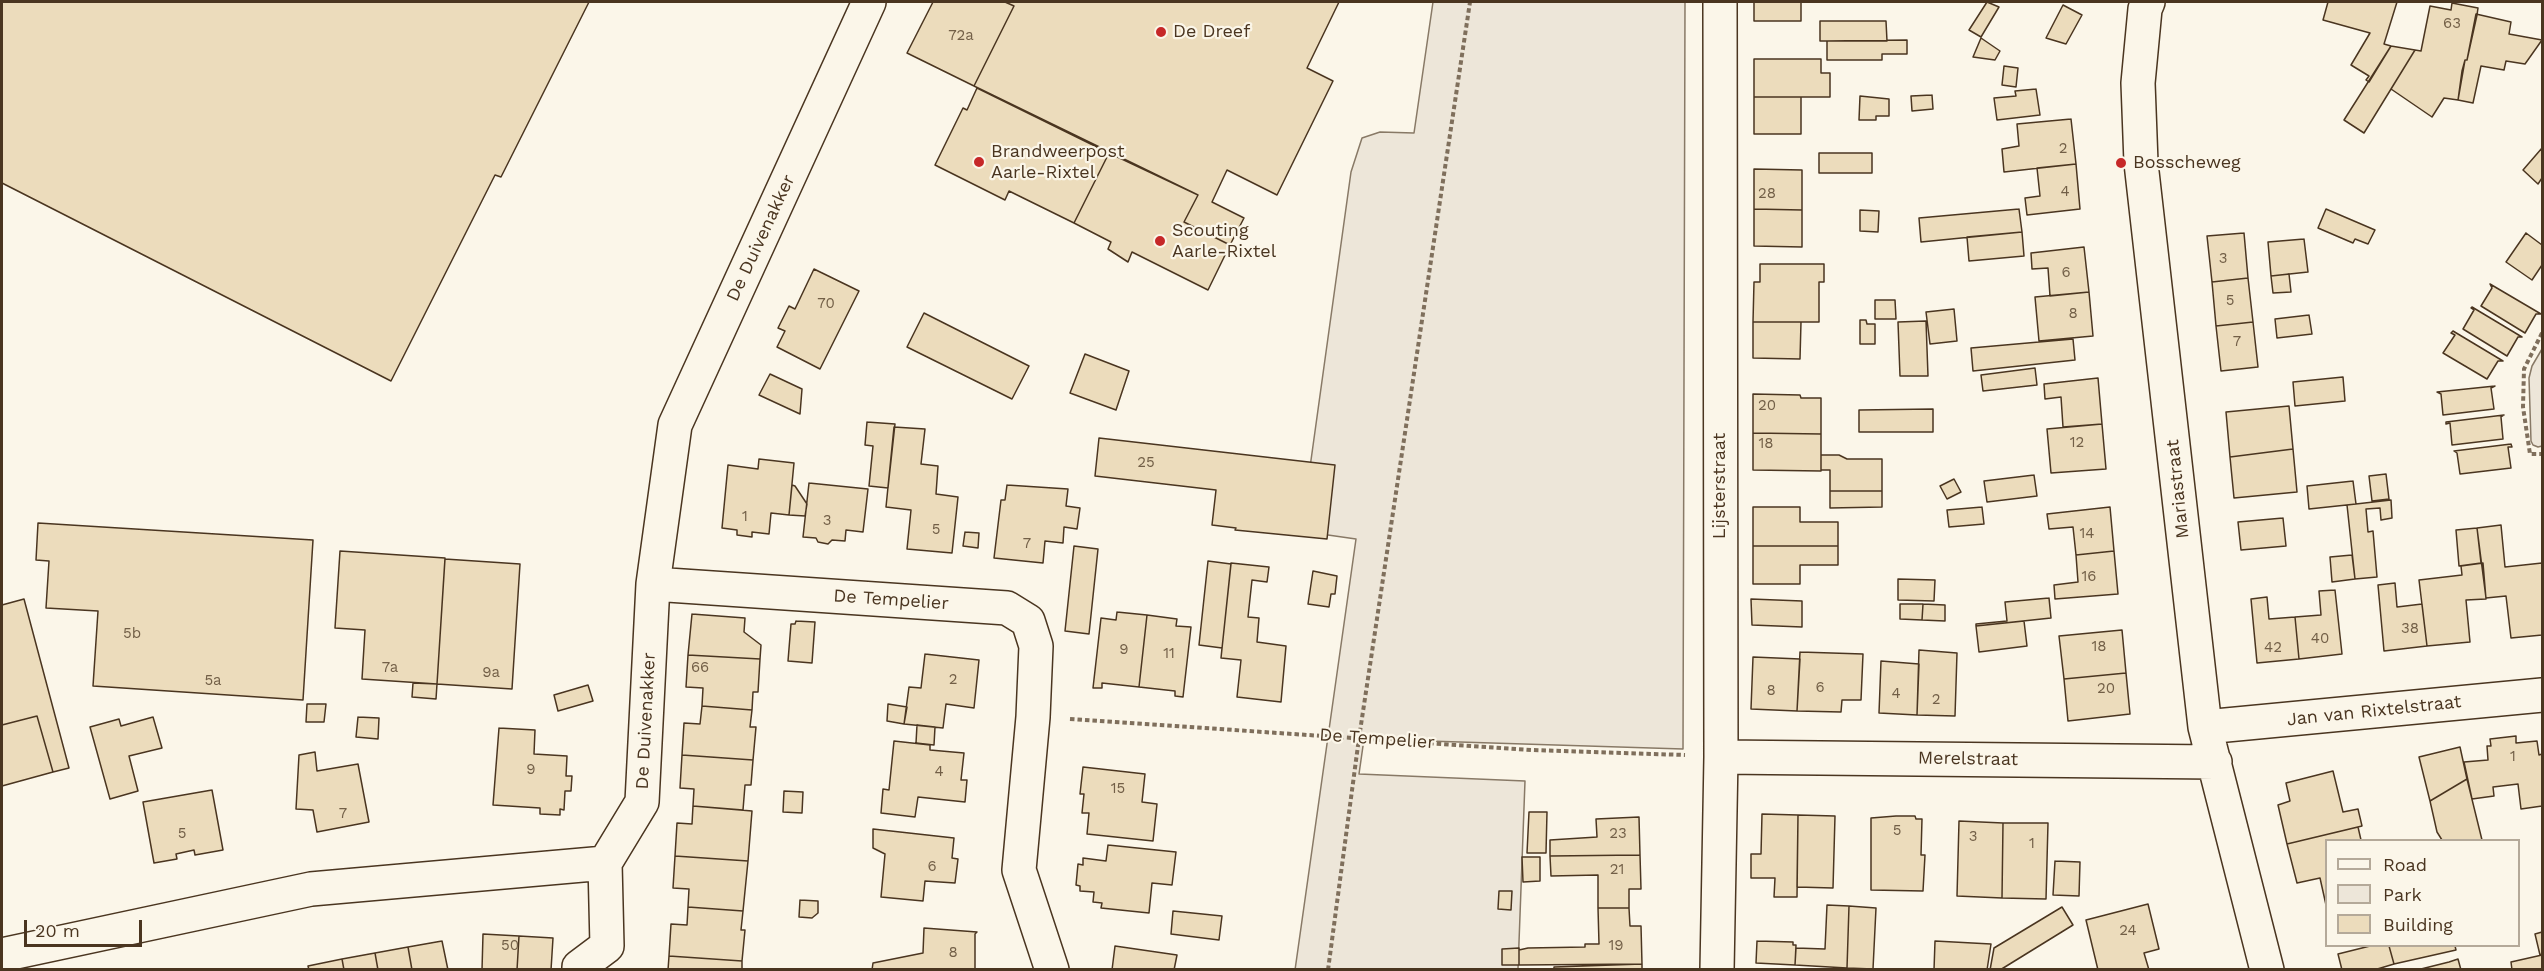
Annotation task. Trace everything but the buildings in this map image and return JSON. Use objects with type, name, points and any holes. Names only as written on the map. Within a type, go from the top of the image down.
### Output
[{"type":"street","name":"De Duivenakker","points":[[605,863],[642,802],[653,584],[675,424],[869,2]]},
{"type":"street","name":"Lijsterstraat","points":[[1717,969],[1720,757],[1720,2]]},
{"type":"street","name":"Mariastraat","points":[[2148,2],[2145,9],[2138,83],[2141,163],[2205,727],[2267,969]]},
{"type":"street","name":"De Tempelier","points":[[653,584],[1007,608],[1028,621],[1036,646],[1033,717],[1019,870],[1052,969]]},
{"type":"street","name":"Jan van Rixtelstraat","points":[[2205,727],[2542,695]]},
{"type":"street","name":"Merelstraat","points":[[1720,757],[2215,762]]},
{"type":"street","points":[[2,955],[311,889],[605,863],[607,946],[579,969]]},
{"type":"path","points":[[1328,969],[1359,738],[1470,2]]},
{"type":"path","points":[[2542,333],[2524,369],[2523,407],[2530,453],[2542,454]]},
{"type":"path","name":"De Tempelier","points":[[1033,717],[1531,750],[1720,757]]},
{"type":"green space","points":[[1433,2],[1685,2],[1683,749],[1364,739],[1359,774],[1525,781],[1518,969],[1295,970],[1356,539],[1314,533],[1302,525],[1351,172],[1362,138],[1380,132],[1414,133]]},
{"type":"green space","points":[[2542,349],[2542,446],[2538,447],[2531,441],[2529,378],[2532,366]]},
{"type":"place","name":"De Dreef","points":[[1161,32]]},
{"type":"place","name":"Brandweerpost Aarle-Rixtel","points":[[979,162]]},
{"type":"place","name":"Bosscheweg","points":[[2121,163]]},
{"type":"place","name":"Scouting Aarle-Rixtel","points":[[1160,241]]}]
